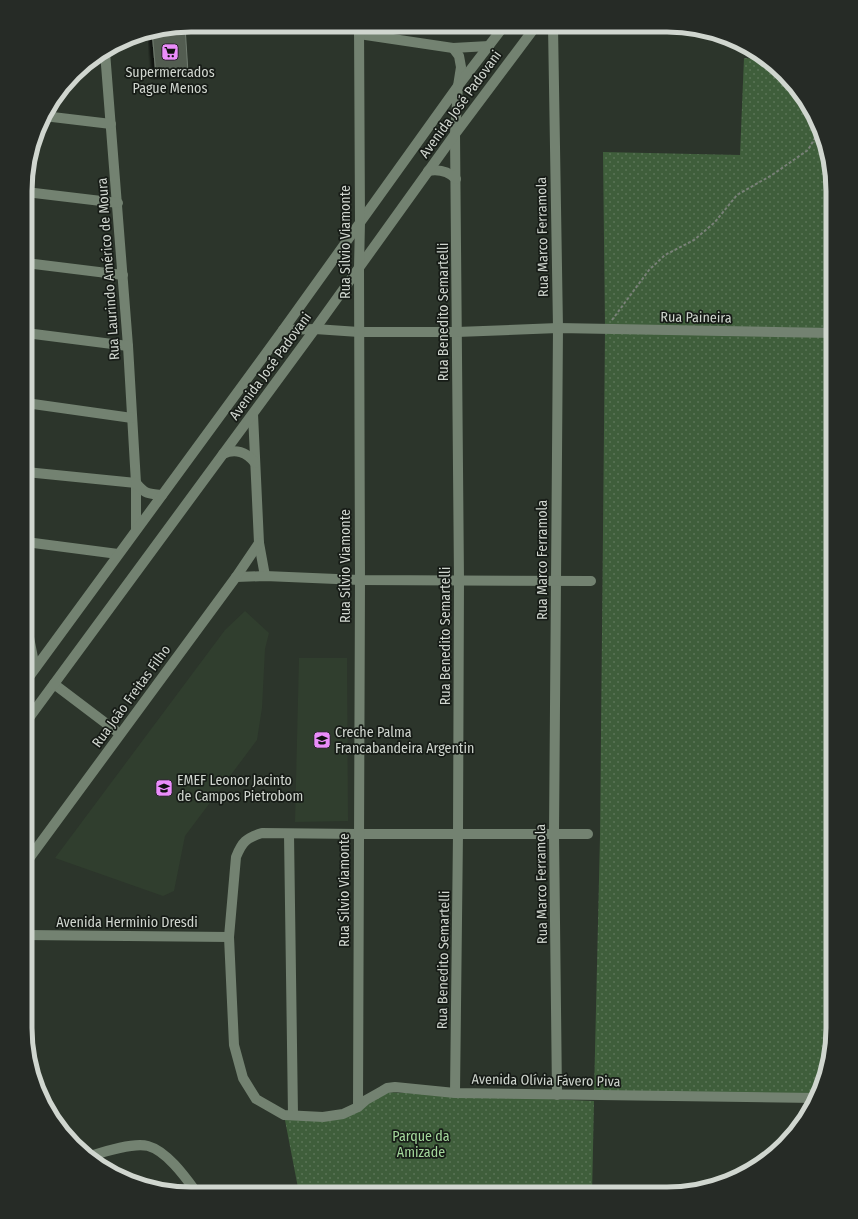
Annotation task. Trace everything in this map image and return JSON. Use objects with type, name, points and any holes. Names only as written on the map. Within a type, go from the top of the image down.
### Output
[{"type":"street","name":"Rua Sílvio Viamonte","points":[[358,1107],[360,580],[358,268],[360,222],[359,32]]},
{"type":"street","points":[[369,32],[453,48],[489,46]]},
{"type":"street","name":"Avenida José Padovani","points":[[32,672],[283,330],[458,86],[500,32]]},
{"type":"street","name":"Avenida José Padovani","points":[[32,714],[253,414],[455,134],[532,32]]},
{"type":"street","name":"Rua Marco Ferramola","points":[[553,32],[558,328],[554,834],[557,1095]]},
{"type":"street","name":"Rua Benedito Semartelli","points":[[453,48],[460,56],[461,67],[458,86],[455,134],[459,580],[455,1093]]},
{"type":"street","name":"Rua Laurindo Américo de Moura","points":[[105,57],[118,202],[128,346],[136,483],[136,530]]},
{"type":"street","points":[[50,117],[111,124]]},
{"type":"street","points":[[428,171],[444,171],[450,173],[456,179]]},
{"type":"street","points":[[32,193],[118,202]]},
{"type":"street","points":[[32,264],[123,275]]},
{"type":"street","name":"Rua Paineira","points":[[283,330],[315,329],[359,332],[456,332],[558,328],[826,333]]},
{"type":"street","points":[[32,334],[128,346]]},
{"type":"street","points":[[32,404],[132,418]]},
{"type":"street","points":[[253,414],[259,543],[265,576]]},
{"type":"street","points":[[223,454],[232,451],[242,452],[255,463]]},
{"type":"street","points":[[32,473],[136,483],[146,493],[162,495]]},
{"type":"street","points":[[32,543],[118,554]]},
{"type":"street","name":"Rua João Freitas Filho","points":[[32,854],[236,577],[259,543]]},
{"type":"street","points":[[236,577],[265,576],[360,580],[591,581]]},
{"type":"street","points":[[32,653],[35,668]]},
{"type":"street","points":[[54,684],[120,734]]},
{"type":"street","points":[[289,834],[289,1115],[256,1099],[243,1078],[234,1045],[229,937],[236,857],[244,841],[250,837],[262,833],[588,834]]},
{"type":"street","name":"Avenida Herminio Dresdi","points":[[32,935],[229,937]]},
{"type":"street","name":"Avenida Olívia Fávero Piva","points":[[289,1115],[323,1117],[343,1114],[358,1107],[366,1100],[387,1088],[395,1087],[455,1093],[810,1098]]},
{"type":"street","points":[[95,1155],[139,1145],[149,1146],[160,1151],[193,1187]]},
{"type":"path","points":[[605,329],[649,270],[665,255],[694,240],[715,222],[737,195],[772,175],[808,150],[816,136]]},
{"type":"shaded area","name":"EMEF Leonor Jacinto de Campos Pietrobom","points":[[245,611],[269,633],[265,649],[262,708],[257,740],[185,836],[174,891],[163,896],[55,858],[225,630]]},
{"type":"shaded area","name":"Creche Palma Francabandeira Argentin","points":[[299,658],[347,658],[348,821],[295,822]]},
{"type":"green space","points":[[744,58],[755,59],[772,71],[787,86],[805,111],[818,140],[826,180],[825,1049],[821,1069],[811,1095],[594,1094],[600,837],[605,329],[603,152],[740,155]]},
{"type":"green space","name":"Parque da Amizade","points":[[383,1092],[594,1101],[592,1187],[298,1187],[284,1115],[323,1120]]},
{"type":"building","name":"Supermercados Pague Menos","points":[[185,32],[188,73],[156,75],[152,36]]},
{"type":"place","name":"Supermercados Pague Menos","points":[[170,52]]},
{"type":"place","name":"Creche Palma Francabandeira Argentin","points":[[322,740]]},
{"type":"place","name":"EMEF Leonor Jacinto de Campos Pietrobom","points":[[164,788]]}]
